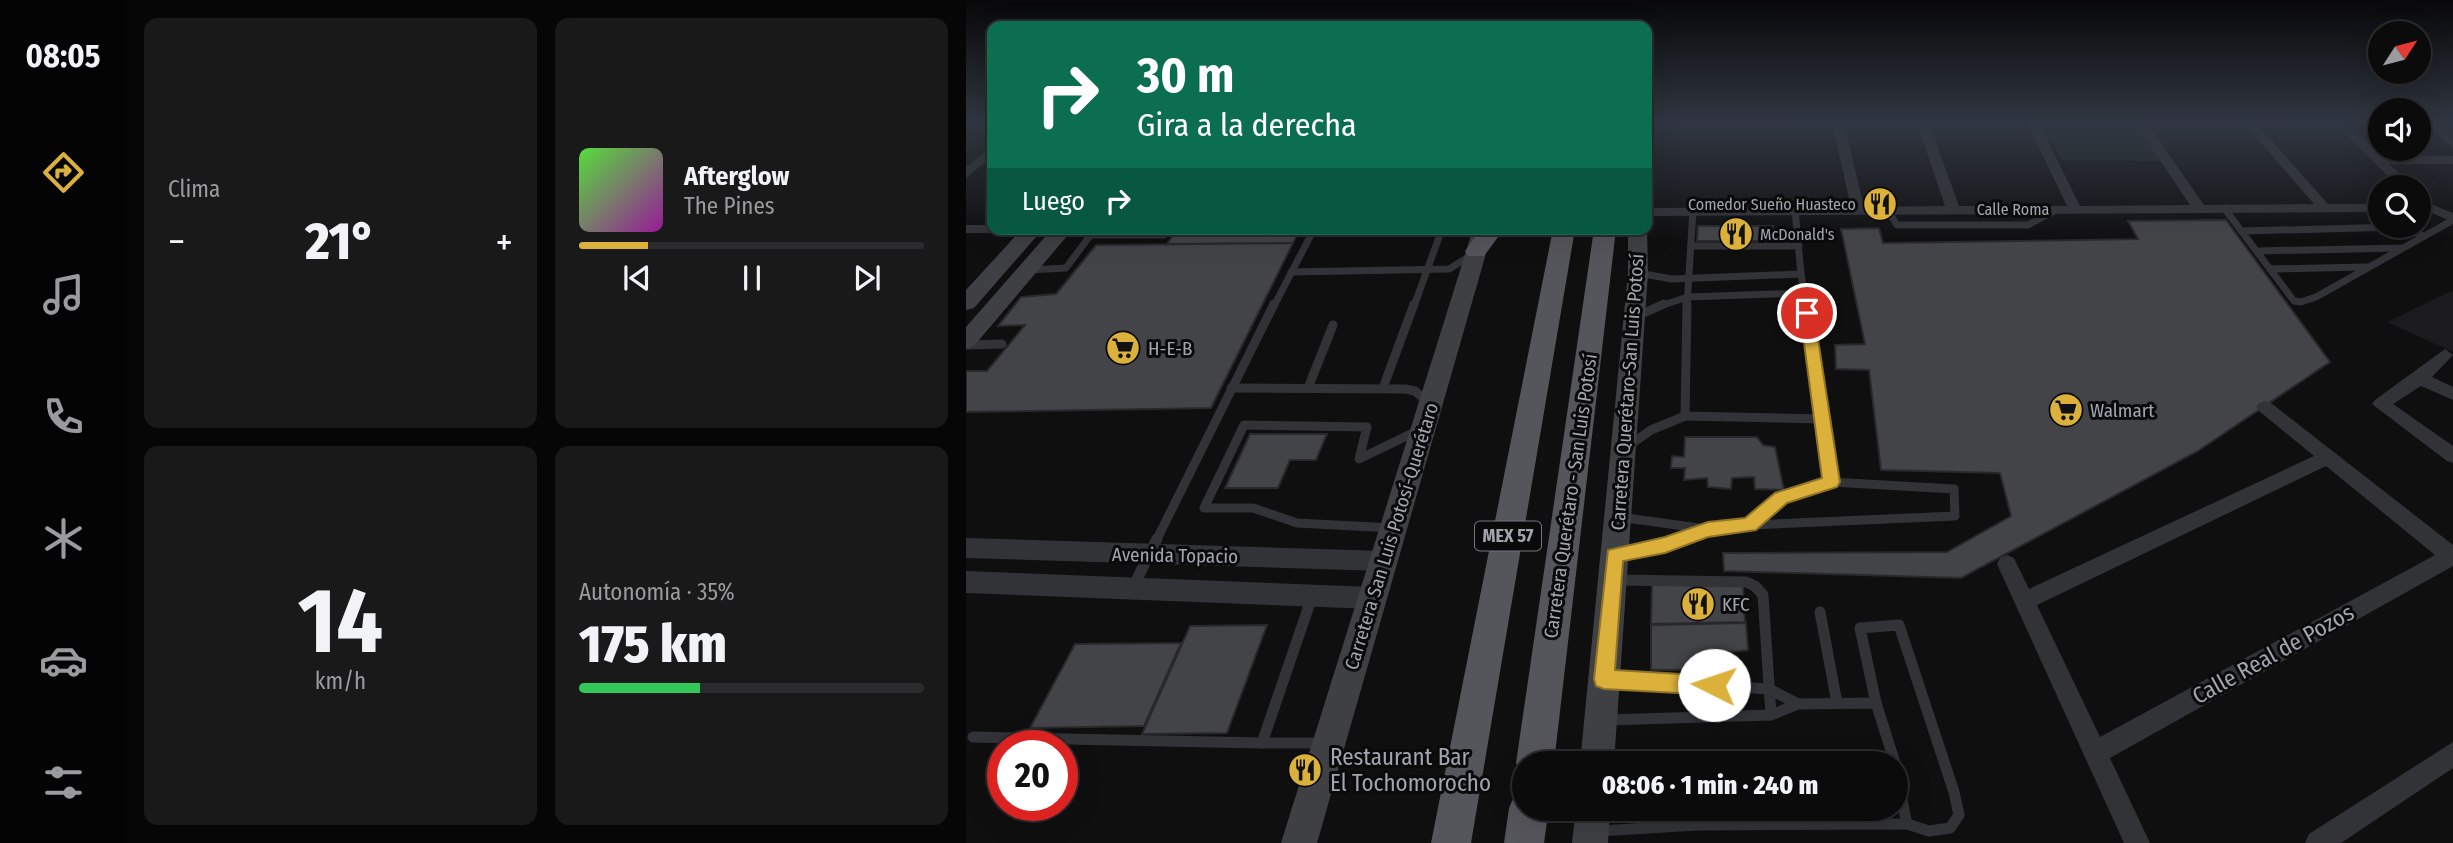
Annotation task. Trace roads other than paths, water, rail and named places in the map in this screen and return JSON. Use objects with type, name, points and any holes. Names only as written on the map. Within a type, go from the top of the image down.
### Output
[{"type":"highway","name":"MEX 57","points":[[1451,843],[1563,235]]},
{"type":"highway","name":"Carretera Querétaro - San Luis Potosí","points":[[1537,751],[1604,235]]},
{"type":"highway","points":[[1524,843],[1527,821]]},
{"type":"main road","points":[[966,303],[1027,235]]},
{"type":"main road","points":[[966,343],[1058,235]]},
{"type":"main road","name":"Carretera Querétaro-San Luis Potosí","points":[[1598,751],[1638,273],[1638,235]]},
{"type":"main road","name":"Carretera San Luis Potosí-Querétaro","points":[[1299,843],[1480,240]]},
{"type":"street","points":[[1847,162],[1858,210]]},
{"type":"street","points":[[1937,162],[1953,209]]},
{"type":"street","points":[[2052,162],[2075,209]]},
{"type":"street","points":[[2167,162],[2199,208]]},
{"type":"street","points":[[2284,162],[2323,207]]},
{"type":"street","points":[[2380,162],[2394,175]]},
{"type":"street","name":"Calle Roma","points":[[1652,212],[2368,208]]},
{"type":"street","points":[[2431,209],[2453,219]]},
{"type":"street","points":[[966,229],[987,229]]},
{"type":"street","points":[[2445,355],[2420,378],[2381,404],[2453,456]]},
{"type":"street","points":[[2420,378],[2453,394]]},
{"type":"street","points":[[2265,407],[2452,556]]},
{"type":"street","points":[[2024,601],[2328,457]]},
{"type":"street","name":"Avenida Topacio","points":[[966,548],[1053,553],[1383,561]]},
{"type":"street","points":[[1031,586],[1053,553]]},
{"type":"street","name":"Calle Real de Pozos","points":[[2095,753],[2452,556]]},
{"type":"street","points":[[2007,564],[2137,843]]},
{"type":"street","name":"Avenida Topacio","points":[[966,582],[1372,598]]},
{"type":"street","points":[[2318,843],[2453,754]]},
{"type":"lane","points":[[2224,208],[2294,301],[2301,302],[2420,238]]},
{"type":"lane","points":[[1887,209],[1897,225],[2028,225],[2058,209]]},
{"type":"lane","points":[[1685,416],[1688,278],[1693,210]]},
{"type":"lane","points":[[1796,210],[1801,275],[1831,482]]},
{"type":"lane","points":[[2431,232],[2453,219]]},
{"type":"lane","points":[[2242,231],[2368,228]]},
{"type":"lane","points":[[1028,270],[1066,268],[1091,235]]},
{"type":"lane","points":[[1132,589],[1231,388],[1311,235]]},
{"type":"lane","points":[[1383,388],[1440,235]]},
{"type":"lane","points":[[1291,272],[1427,270],[1456,266],[1480,240]]},
{"type":"lane","points":[[1691,246],[1799,246]]},
{"type":"lane","points":[[2257,251],[2403,248]]},
{"type":"lane","points":[[2270,270],[2369,267]]},
{"type":"lane","points":[[1638,273],[1672,279],[1801,275]]},
{"type":"lane","points":[[1634,317],[1688,297],[1804,293]]},
{"type":"lane","points":[[1308,388],[1333,326]]},
{"type":"lane","points":[[966,343],[1002,344]]},
{"type":"lane","points":[[1231,388],[1383,388],[1415,391],[1427,416],[1359,459],[1367,427],[1244,425],[1204,508],[1253,508],[1297,523],[1393,528]]},
{"type":"lane","points":[[1623,450],[1651,430],[1685,416],[1822,419]]},
{"type":"lane","points":[[1613,568],[1708,530],[1749,525],[1955,516],[1954,489],[1831,482],[1781,498],[1749,525]]},
{"type":"lane","points":[[1618,517],[1708,530]]},
{"type":"lane","points":[[1613,568],[1746,582],[1755,586],[1763,595],[1771,715]]},
{"type":"lane","points":[[1262,743],[1312,596]]},
{"type":"lane","points":[[1820,612],[1837,703]]},
{"type":"lane","points":[[1591,828],[1908,824],[1929,831],[1950,828],[1959,816],[1899,625],[1860,628],[1876,703],[1891,751]]},
{"type":"lane","points":[[1604,679],[1769,689],[1798,704]]},
{"type":"lane","points":[[1601,720],[1771,715],[1798,704],[1876,703]]},
{"type":"lane","points":[[973,737],[1329,743]]},
{"type":"lane","points":[[1697,821],[1697,825]]},
{"type":"place","name":"Comedor Sueño Huasteco","points":[[1880,204]]},
{"type":"place","name":"McDonald's","points":[[1736,234]]},
{"type":"place","name":"H-E-B","points":[[1123,348]]},
{"type":"place","name":"Walmart","points":[[2066,410]]},
{"type":"place","name":"KFC","points":[[1698,604]]},
{"type":"place","name":"Restaurant Bar El Tochomorocho","points":[[1305,770]]}]
